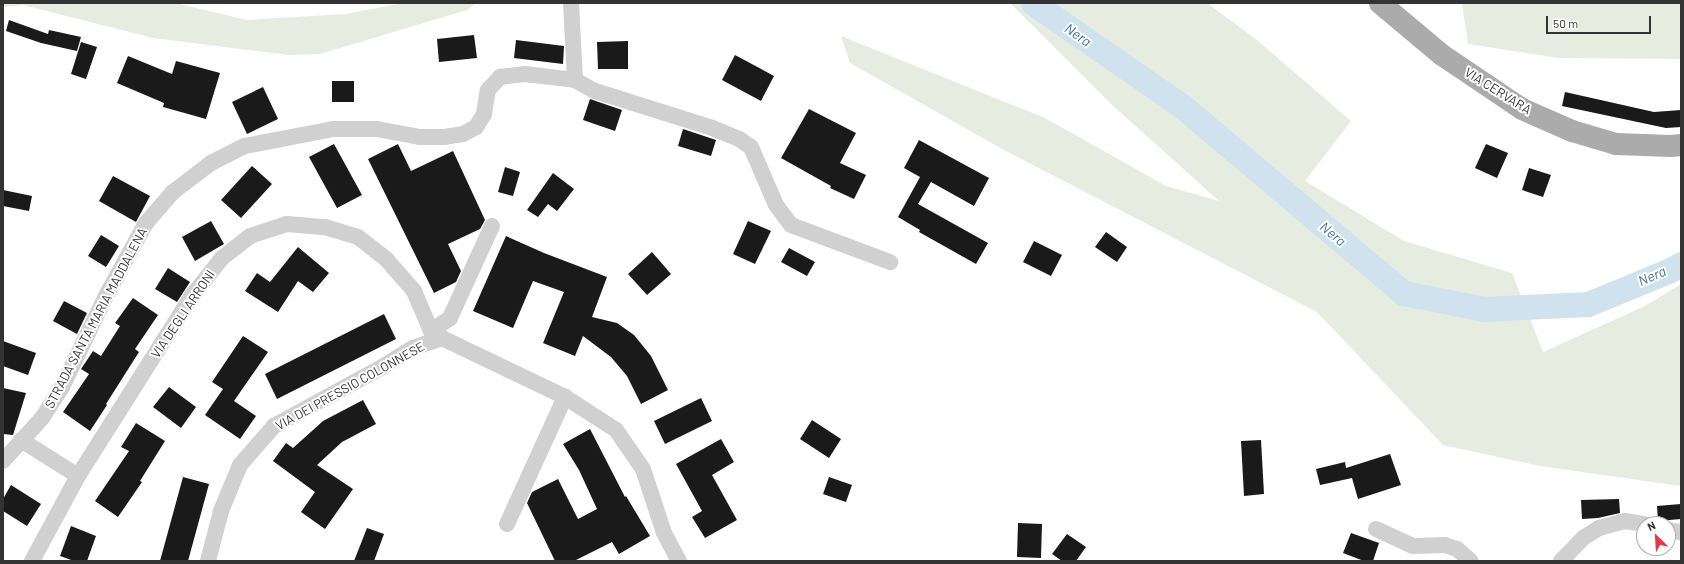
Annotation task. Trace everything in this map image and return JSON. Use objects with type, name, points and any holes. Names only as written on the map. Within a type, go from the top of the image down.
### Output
[{"type":"main road","name":"VIA CERVARA","points":[[1380,3],[1442,56],[1522,109],[1572,131],[1616,144],[1681,145]]},
{"type":"street","points":[[571,3],[575,80]]},
{"type":"street","name":"STRADA SANTA MARIA MADDALENA","points":[[3,461],[42,418],[62,388],[108,292],[146,223],[173,192],[211,163],[245,146],[333,129],[377,129],[420,137],[444,137],[463,134],[476,127],[484,114],[488,90],[500,77],[526,74],[575,80],[595,91],[712,128],[739,139],[751,147],[776,205],[791,225],[890,262]]},
{"type":"street","name":"VIA DEGLI ARRONI","points":[[32,561],[78,476],[191,297],[222,258],[250,236],[287,224],[325,227],[358,237],[386,259],[414,291],[436,334]]},
{"type":"street","points":[[436,334],[450,318],[492,226]]},
{"type":"street","name":"VIA DEI PRESSIO COLONNESE","points":[[208,561],[221,511],[240,465],[274,426],[382,367],[436,334],[565,397],[616,430],[643,469],[664,533],[679,561]]},
{"type":"street","points":[[507,524],[565,397]]},
{"type":"street","points":[[21,440],[78,476]]},
{"type":"street","points":[[1561,561],[1583,538],[1599,528],[1625,521],[1636,523]]},
{"type":"street","points":[[1376,529],[1413,546],[1444,545],[1457,548],[1471,561]]},
{"type":"shaded area","points":[[3,3],[175,3],[247,20],[346,14],[403,3],[476,3],[467,10],[320,54],[289,55],[153,38],[23,5],[3,7]]},
{"type":"shaded area","points":[[1010,3],[1207,3],[1257,40],[1351,121],[1305,181],[1404,241],[1512,273],[1543,352],[1645,306],[1681,284],[1681,486],[1540,466],[1443,445],[1317,312],[1004,150],[850,63],[841,36],[1045,118],[1166,186],[1219,201],[1110,103]]},
{"type":"shaded area","points":[[1462,3],[1681,3],[1681,59],[1559,58],[1468,44]]},
{"type":"building","points":[[9,20],[48,34],[49,30],[81,37],[77,51],[41,43],[6,31]]},
{"type":"building","points":[[474,35],[477,58],[439,62],[437,39]]},
{"type":"building","points":[[516,40],[564,46],[563,64],[514,58]]},
{"type":"building","points":[[628,41],[628,69],[598,69],[597,42]]},
{"type":"building","points":[[81,42],[97,47],[86,79],[71,74]]},
{"type":"building","points":[[735,55],[774,76],[761,101],[722,80]]},
{"type":"building","points":[[128,56],[172,74],[176,61],[220,73],[206,119],[163,107],[164,103],[117,83]]},
{"type":"building","points":[[332,81],[354,81],[354,102],[332,102]]},
{"type":"building","points":[[263,87],[278,119],[247,134],[232,102]]},
{"type":"building","points":[[1565,92],[1654,112],[1681,110],[1681,127],[1666,128],[1562,106]]},
{"type":"building","points":[[590,99],[622,110],[615,131],[583,120]]},
{"type":"building","points":[[809,109],[856,133],[840,163],[866,175],[854,199],[830,188],[831,186],[781,158]]},
{"type":"building","points":[[683,129],[716,140],[711,156],[678,146]]},
{"type":"building","points":[[919,140],[989,178],[974,206],[931,182],[918,204],[988,243],[976,264],[919,232],[920,230],[898,217],[920,177],[904,168]]},
{"type":"building","points":[[334,144],[362,195],[337,208],[309,157]]},
{"type":"building","points":[[398,144],[411,171],[453,151],[485,220],[480,229],[448,244],[461,271],[456,282],[434,293],[368,159]]},
{"type":"building","points":[[1486,144],[1508,153],[1497,178],[1475,168]]},
{"type":"building","points":[[252,166],[272,184],[241,218],[221,200]]},
{"type":"building","points":[[505,167],[520,172],[513,196],[498,192]]},
{"type":"building","points":[[1529,168],[1551,175],[1543,197],[1522,190]]},
{"type":"building","points":[[553,173],[574,189],[557,211],[548,204],[538,217],[527,210]]},
{"type":"building","points":[[113,176],[150,196],[136,222],[99,201]]},
{"type":"building","points":[[3,190],[32,196],[29,211],[3,206]]},
{"type":"building","points":[[211,221],[224,244],[195,261],[182,237]]},
{"type":"building","points":[[748,221],[771,231],[755,264],[733,254]]},
{"type":"building","points":[[1106,232],[1127,247],[1117,262],[1095,247]]},
{"type":"building","points":[[101,235],[119,246],[106,267],[88,256]]},
{"type":"building","points":[[506,236],[544,253],[607,277],[592,317],[617,323],[634,335],[651,356],[668,390],[641,404],[627,376],[611,357],[583,336],[575,356],[543,343],[564,292],[533,281],[513,328],[473,311]]},
{"type":"building","points":[[1034,241],[1062,255],[1051,276],[1023,262]]},
{"type":"building","points":[[298,247],[329,273],[313,292],[298,281],[278,312],[245,291],[257,273],[270,282]]},
{"type":"building","points":[[789,248],[815,262],[807,276],[781,262]]},
{"type":"building","points":[[652,252],[671,274],[647,295],[628,274]]},
{"type":"building","points":[[168,268],[190,282],[177,302],[155,289]]},
{"type":"building","points":[[133,298],[158,315],[135,349],[139,352],[90,431],[63,412],[89,374],[81,369],[93,351],[101,356],[120,326],[115,323]]},
{"type":"building","points":[[64,301],[87,313],[77,334],[53,321]]},
{"type":"building","points":[[384,314],[396,339],[277,399],[265,374]]},
{"type":"building","points":[[243,336],[268,352],[234,401],[256,416],[240,439],[205,415],[223,389],[212,382]]},
{"type":"building","points":[[3,341],[36,353],[28,375],[3,366]]},
{"type":"building","points":[[169,387],[196,407],[181,428],[153,407]]},
{"type":"building","points":[[3,388],[26,393],[13,435],[3,434]]},
{"type":"building","points":[[701,398],[712,421],[665,444],[654,421]]},
{"type":"building","points":[[363,400],[376,424],[342,442],[317,465],[353,489],[325,529],[301,512],[315,492],[273,461],[286,443],[293,448],[323,421]]},
{"type":"building","points":[[812,420],[841,439],[829,458],[800,439]]},
{"type":"building","points":[[136,423],[165,441],[140,481],[142,482],[118,517],[95,501],[129,451],[121,447]]},
{"type":"building","points":[[590,429],[625,497],[626,496],[650,536],[619,554],[612,542],[574,561],[555,561],[527,503],[532,492],[558,479],[578,519],[597,509],[579,470],[563,444]]},
{"type":"building","points":[[721,439],[734,462],[712,475],[737,520],[705,538],[692,517],[702,511],[676,464]]},
{"type":"building","points":[[1261,440],[1264,494],[1244,496],[1241,441]]},
{"type":"building","points":[[1390,454],[1401,485],[1358,499],[1352,478],[1320,485],[1316,469],[1345,462],[1346,468]]},
{"type":"building","points":[[183,477],[209,484],[188,561],[160,561]]},
{"type":"building","points":[[829,477],[852,485],[846,502],[823,494]]},
{"type":"building","points":[[11,485],[41,504],[27,526],[3,511],[3,499]]},
{"type":"building","points":[[1619,499],[1620,513],[1598,518],[1582,519],[1581,500]]},
{"type":"building","points":[[1681,504],[1681,519],[1676,519],[1676,516],[1658,516],[1657,506]]},
{"type":"building","points":[[1018,523],[1042,524],[1041,558],[1017,557]]},
{"type":"building","points":[[71,526],[96,536],[87,561],[74,561],[60,556]]},
{"type":"building","points":[[367,528],[384,534],[374,561],[354,561]]},
{"type":"building","points":[[1351,533],[1379,543],[1373,561],[1364,561],[1343,553]]},
{"type":"building","points":[[1067,534],[1086,547],[1076,561],[1062,561],[1052,554]]},
{"type":"waterway","name":"Nera","points":[[1033,3],[1182,106],[1403,293],[1484,309],[1588,304],[1668,271],[1681,264]]}]
